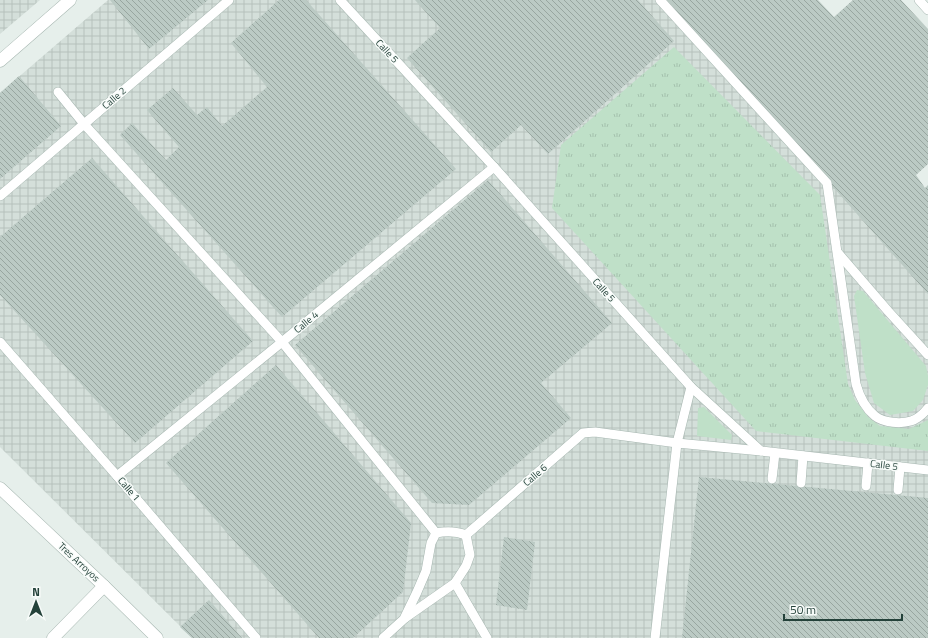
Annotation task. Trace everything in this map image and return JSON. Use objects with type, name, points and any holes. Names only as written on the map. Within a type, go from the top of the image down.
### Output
[{"type":"street","points":[[0,61],[70,0]]},
{"type":"street","name":"Tres Arroyos","points":[[0,488],[157,638]]},
{"type":"street","points":[[53,638],[104,586]]},
{"type":"lane","name":"Calle 2","points":[[0,196],[229,0]]},
{"type":"lane","name":"Calle 5","points":[[340,0],[494,167],[691,387],[761,451],[928,470]]},
{"type":"lane","points":[[660,0],[827,183],[856,384],[859,394],[867,407],[876,417],[886,421],[898,423],[912,421],[924,414],[928,408]]},
{"type":"lane","points":[[920,0],[928,10]]},
{"type":"lane","points":[[58,92],[84,124],[282,342],[436,533]]},
{"type":"lane","name":"Calle 4","points":[[117,476],[494,167]]},
{"type":"lane","points":[[838,253],[928,355]]},
{"type":"lane","name":"Calle 1","points":[[0,342],[256,638]]},
{"type":"lane","points":[[655,638],[677,443],[691,387]]},
{"type":"lane","name":"Calle 6","points":[[466,535],[583,433],[595,432],[677,443],[761,451]]},
{"type":"lane","points":[[772,479],[775,453]]},
{"type":"lane","points":[[801,482],[803,456]]},
{"type":"lane","points":[[866,486],[868,463]]},
{"type":"lane","points":[[898,490],[900,467]]},
{"type":"lane","points":[[383,638],[404,619],[455,583],[466,566],[470,555],[466,535],[460,532],[446,531],[436,533]]},
{"type":"lane","points":[[404,619],[426,572],[431,543],[436,533]]},
{"type":"lane","points":[[455,583],[486,638]]},
{"type":"shaded area","points":[[0,0],[40,0],[0,34]]},
{"type":"shaded area","points":[[108,0],[670,0],[928,291],[928,638],[192,638],[0,447],[0,93]]},
{"type":"green space","points":[[674,47],[820,195],[848,384],[855,400],[868,417],[880,426],[909,429],[928,420],[928,451],[756,431],[552,208],[561,145]]},
{"type":"green space","points":[[857,290],[863,291],[926,366],[928,385],[923,400],[913,411],[890,415],[874,403],[865,373],[854,296]]},
{"type":"green space","points":[[704,407],[732,435],[731,440],[697,436],[698,408]]},
{"type":"building","points":[[110,0],[208,0],[149,49]]},
{"type":"building","points":[[279,0],[306,0],[456,169],[282,317],[120,135],[132,123],[166,160],[179,147],[147,110],[173,88],[197,115],[207,107],[222,126],[267,87],[231,43]]},
{"type":"building","points":[[415,0],[638,0],[674,41],[548,154],[521,125],[491,152],[407,58],[440,28]]},
{"type":"building","points":[[667,0],[818,0],[834,17],[853,0],[901,0],[928,29],[928,164],[916,175],[925,188],[928,185],[928,294]]},
{"type":"building","points":[[19,76],[61,126],[0,179],[0,93]]},
{"type":"building","points":[[92,158],[253,341],[135,443],[0,295],[0,237]]},
{"type":"building","points":[[488,180],[612,323],[541,383],[571,418],[469,505],[432,503],[295,345]]},
{"type":"building","points":[[276,365],[411,523],[403,592],[353,638],[319,638],[166,463]]},
{"type":"building","points":[[699,477],[928,498],[928,638],[682,638]]},
{"type":"building","points":[[504,537],[535,542],[527,610],[496,605]]},
{"type":"building","points":[[209,600],[242,638],[192,638],[180,627]]}]
